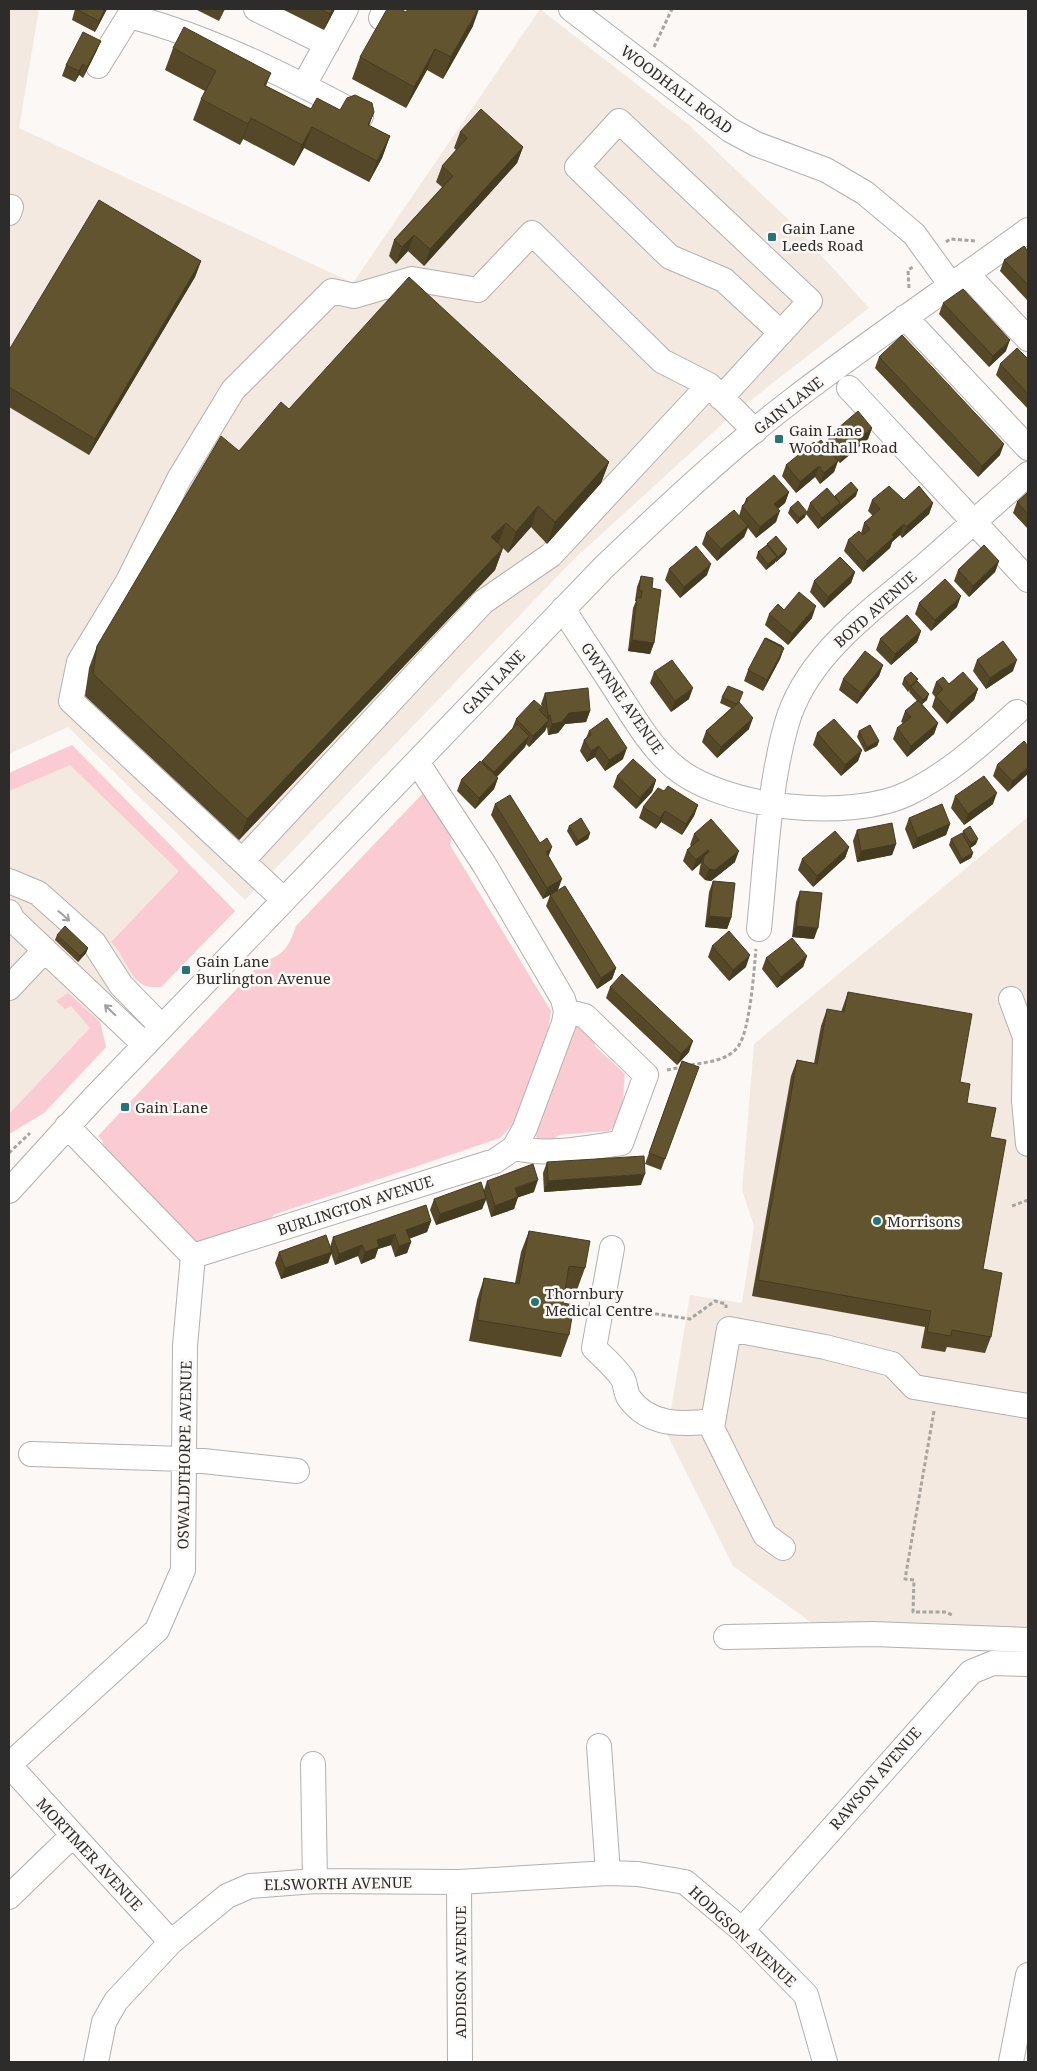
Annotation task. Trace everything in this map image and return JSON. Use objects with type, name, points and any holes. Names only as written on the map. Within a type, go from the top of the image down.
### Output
[{"type":"street","points":[[256,9],[326,44]]},
{"type":"street","points":[[304,85],[346,9]]},
{"type":"street","name":"WOODHALL ROAD","points":[[571,9],[730,130],[756,144],[826,170],[865,193],[914,234],[959,279],[1028,339]]},
{"type":"street","points":[[98,66],[129,16],[172,27],[304,85],[361,116]]},
{"type":"street","points":[[242,861],[483,602],[551,555],[715,392],[781,333],[810,301],[619,121],[577,167],[670,257],[724,280],[781,333]]},
{"type":"street","name":"GAIN LANE","points":[[9,1192],[67,1126],[145,1044],[563,609],[639,533],[755,431],[905,316],[1028,231]]},
{"type":"street","points":[[284,900],[72,701],[79,662],[127,583],[179,479],[233,390],[332,290],[354,296],[412,279],[478,290],[532,233],[662,361],[715,392],[755,431]]},
{"type":"street","points":[[905,316],[1028,448]]},
{"type":"street","points":[[849,388],[1028,580]]},
{"type":"street","name":"BOYD AVENUE","points":[[759,929],[772,805],[786,724],[800,691],[818,664],[849,630],[1028,474]]},
{"type":"street","name":"GWYNNE AVENUE","points":[[563,609],[651,743],[672,765],[702,785],[749,800],[772,805],[836,808],[872,806],[907,794],[948,771],[1017,712]]},
{"type":"street","points":[[417,762],[489,872],[564,999],[566,1011],[585,1016],[646,1075],[621,1143],[553,1152],[530,1152],[514,1148]]},
{"type":"street","points":[[9,881],[38,893],[94,943],[121,985],[162,1027]]},
{"type":"street","points":[[38,893],[11,916],[145,1044]]},
{"type":"street","points":[[9,988],[45,950]]},
{"type":"street","points":[[1011,999],[1025,1037],[1024,1101],[1028,1144]]},
{"type":"street","name":"BURLINGTON AVENUE","points":[[194,1256],[495,1161],[514,1148],[525,1128],[564,1023],[566,1011]]},
{"type":"street","points":[[67,1126],[194,1256]]},
{"type":"street","points":[[612,1248],[594,1348],[623,1379],[627,1396],[641,1411],[656,1420],[676,1423],[713,1421]]},
{"type":"street","name":"OSWALDTHORPE AVENUE","points":[[9,1765],[157,1630],[183,1570],[186,1346],[194,1256]]},
{"type":"street","points":[[783,1548],[765,1536],[712,1428],[730,1328],[870,1357],[892,1364],[914,1387],[1028,1406]]},
{"type":"street","points":[[31,1454],[184,1459],[298,1471]]},
{"type":"street","points":[[726,1637],[872,1634],[1028,1640]]},
{"type":"street","name":"RAWSON AVENUE","points":[[742,1930],[971,1672],[993,1663],[1028,1664]]},
{"type":"street","points":[[599,1746],[608,1873]]},
{"type":"street","points":[[313,1764],[315,1881]]},
{"type":"street","name":"MORTIMER AVENUE","points":[[9,1765],[172,1942]]},
{"type":"street","points":[[9,1897],[74,1836]]},
{"type":"street","name":"HODGSON AVENUE","points":[[459,1882],[608,1873],[638,1874],[685,1882],[742,1930],[806,1995],[825,2062]]},
{"type":"street","name":"ELSWORTH AVENUE","points":[[96,2062],[104,2022],[116,2000],[172,1942],[227,1896],[250,1886],[315,1881],[459,1882]]},
{"type":"street","name":"ADDISON AVENUE","points":[[459,1882],[460,2062]]},
{"type":"street","points":[[1011,2062],[1028,1976]]},
{"type":"path","points":[[646,66],[672,9]]},
{"type":"path","points":[[646,1075],[722,1058],[738,1047],[746,1029],[759,929]]},
{"type":"path","points":[[1012,1206],[1028,1200]]},
{"type":"path","points":[[602,1306],[690,1319],[715,1301],[726,1304],[730,1328]]},
{"type":"path","points":[[937,1390],[905,1579],[914,1580],[913,1612],[946,1612],[975,1626],[970,1637]]},
{"type":"shaded area","points":[[9,9],[39,9],[19,128],[353,283],[540,9],[689,125],[794,225],[869,308],[732,415],[573,560],[245,900],[68,727],[9,754]]},
{"type":"shaded area","points":[[72,745],[235,911],[161,987],[146,986],[138,980],[100,1021],[106,1047],[44,1113],[9,1134],[9,773]]},
{"type":"shaded area","points":[[72,745],[235,911],[161,987],[145,986],[139,982],[111,942],[179,871],[70,765],[9,791],[9,773]]},
{"type":"shaded area","points":[[426,790],[452,837],[450,845],[551,1011],[544,1056],[523,1113],[500,1138],[273,1215],[270,1223],[193,1245],[103,1146],[103,1141],[98,1136],[262,962],[276,956],[285,949],[291,940],[296,926]]},
{"type":"shaded area","points":[[1028,817],[1028,1628],[967,1628],[957,1652],[957,1640],[816,1626],[733,1566],[667,1434],[690,1295],[742,1303],[754,1226],[742,1190],[754,1044]]},
{"type":"shaded area","points":[[68,993],[100,1022],[106,1047],[44,1113],[9,1134],[9,1114],[90,1028],[71,1006],[65,1009],[56,1001]]},
{"type":"shaded area","points":[[578,1026],[594,1035],[595,1046],[625,1074],[623,1105],[619,1120],[609,1131],[558,1135],[553,1143],[539,1141],[534,1133],[575,1027]]},
{"type":"building","points":[[76,9],[105,9],[99,21]]},
{"type":"building","points":[[320,9],[333,9],[330,14]]},
{"type":"building","points":[[387,9],[400,9],[406,12],[408,9],[478,9],[451,57],[435,49],[414,87],[360,57]]},
{"type":"building","points":[[184,27],[271,73],[264,85],[311,109],[317,98],[340,110],[347,98],[355,95],[372,103],[374,112],[368,125],[390,136],[377,161],[312,127],[302,145],[251,118],[248,124],[201,99],[216,71],[173,48]]},
{"type":"building","points":[[83,32],[101,41],[87,67],[83,64],[79,71],[66,65]]},
{"type":"building","points":[[481,109],[523,147],[430,249],[414,235],[402,247],[394,240],[453,176],[442,166],[467,138],[460,132]]},
{"type":"building","points":[[99,200],[201,261],[95,439],[9,387],[9,350]]},
{"type":"building","points":[[1024,246],[1028,251],[1028,285],[1004,260]]},
{"type":"building","points":[[409,277],[609,462],[555,522],[538,506],[516,532],[506,523],[491,537],[503,548],[247,819],[93,674],[97,646],[221,436],[239,451],[281,402],[289,409]]},
{"type":"building","points":[[963,289],[1010,340],[993,356],[943,303]]},
{"type":"building","points":[[902,335],[1004,444],[982,466],[879,357]]},
{"type":"building","points":[[1017,348],[1028,359],[1028,394],[1000,364]]},
{"type":"building","points":[[858,411],[872,428],[844,452],[830,435]]},
{"type":"building","points":[[821,440],[838,461],[824,473],[819,466],[800,482],[786,465],[814,442],[816,444]]},
{"type":"building","points":[[774,475],[789,492],[774,504],[780,511],[760,527],[742,506],[748,501],[746,499]]},
{"type":"building","points":[[851,482],[858,490],[838,507],[840,503],[835,496]]},
{"type":"building","points":[[889,486],[904,500],[919,486],[933,503],[906,527],[904,524],[898,529],[892,535],[894,537],[867,561],[848,540],[859,531],[863,535],[870,529],[864,523],[880,509],[872,500]]},
{"type":"building","points":[[827,488],[840,503],[822,518],[810,503]]},
{"type":"building","points":[[1028,492],[1028,514],[1017,502]]},
{"type":"building","points":[[798,501],[807,512],[799,518],[790,508]]},
{"type":"building","points":[[734,510],[748,526],[721,549],[706,533]]},
{"type":"building","points":[[776,536],[787,549],[778,557],[767,544]]},
{"type":"building","points":[[767,545],[777,557],[768,564],[758,552]]},
{"type":"building","points":[[984,545],[999,561],[973,586],[958,570]]},
{"type":"building","points":[[696,546],[711,564],[684,587],[669,569]]},
{"type":"building","points":[[840,557],[855,572],[828,597],[814,581]]},
{"type":"building","points":[[641,576],[653,578],[652,588],[661,590],[654,643],[632,640],[637,597],[641,598],[642,591],[639,590]]},
{"type":"building","points":[[945,579],[961,596],[935,620],[919,603]]},
{"type":"building","points":[[799,592],[816,606],[792,634],[769,614],[778,604],[784,610]]},
{"type":"building","points":[[907,615],[921,631],[895,654],[880,639]]},
{"type":"building","points":[[765,638],[784,648],[767,680],[748,670]]},
{"type":"building","points":[[766,639],[782,646],[782,647]]},
{"type":"building","points":[[1003,641],[1017,660],[990,678],[977,660]]},
{"type":"building","points":[[865,651],[883,665],[861,693],[843,679]]},
{"type":"building","points":[[672,660],[693,688],[675,701],[654,672]]},
{"type":"building","points":[[911,672],[918,679],[910,686],[904,678]]},
{"type":"building","points":[[963,672],[978,689],[951,713],[936,696],[943,689],[936,682],[943,677],[949,684]]},
{"type":"building","points":[[917,681],[929,694],[923,700],[911,687]]},
{"type":"building","points":[[728,686],[743,692],[739,702],[736,704],[722,697]]},
{"type":"building","points":[[588,688],[590,711],[569,713],[562,722],[552,724],[550,715],[548,715],[545,693]]},
{"type":"building","points":[[534,700],[542,707],[539,710],[549,720],[533,736],[516,719]]},
{"type":"building","points":[[918,700],[938,723],[911,746],[897,728],[911,717],[905,711]]},
{"type":"building","points":[[739,702],[753,718],[721,747],[706,731]]},
{"type":"building","points":[[607,718],[627,748],[609,760],[599,746],[591,751],[584,740],[591,735],[589,731]]},
{"type":"building","points":[[834,719],[862,750],[845,765],[817,733]]},
{"type":"building","points":[[517,724],[529,736],[494,772],[482,761]]},
{"type":"building","points":[[870,725],[879,741],[867,747],[859,731]]},
{"type":"building","points":[[1024,741],[1028,746],[1028,767],[1012,781],[997,765]]},
{"type":"building","points":[[633,759],[656,780],[640,798],[617,776]]},
{"type":"building","points":[[480,761],[498,778],[479,798],[461,780]]},
{"type":"building","points":[[984,776],[997,793],[968,814],[955,796]]},
{"type":"building","points":[[668,786],[698,805],[686,824],[665,811],[660,818],[643,807],[658,788],[664,791]]},
{"type":"building","points":[[510,795],[540,843],[547,838],[552,847],[546,852],[562,879],[547,888],[495,804]]},
{"type":"building","points":[[942,804],[950,824],[917,838],[909,818]]},
{"type":"building","points":[[581,818],[590,833],[578,841],[569,826]]},
{"type":"building","points":[[711,819],[739,851],[715,870],[709,869],[703,863],[704,856],[709,852],[708,850],[696,860],[687,850],[699,840],[694,834]]},
{"type":"building","points":[[892,823],[896,844],[861,851],[857,830]]},
{"type":"building","points":[[970,826],[978,839],[971,843],[963,831]]},
{"type":"building","points":[[835,831],[849,847],[817,876],[802,859]]},
{"type":"building","points":[[962,833],[973,853],[962,859],[951,839]]},
{"type":"building","points":[[713,881],[735,883],[731,918],[709,916]]},
{"type":"building","points":[[565,886],[616,968],[601,978],[550,895]]},
{"type":"building","points":[[800,891],[822,893],[818,928],[796,926]]},
{"type":"building","points":[[65,926],[88,948],[80,956],[57,935]]},
{"type":"building","points":[[729,931],[750,955],[733,970],[712,946]]},
{"type":"building","points":[[792,938],[807,956],[781,977],[766,958]]},
{"type":"building","points":[[622,974],[693,1041],[681,1054],[610,987]]},
{"type":"building","name":"Morrisons","points":[[848,992],[972,1014],[960,1082],[970,1084],[967,1103],[996,1108],[990,1137],[1006,1140],[983,1269],[1002,1273],[991,1337],[952,1330],[951,1336],[927,1332],[931,1311],[758,1280],[797,1060],[817,1064],[827,1009],[844,1012]]},
{"type":"building","points":[[682,1061],[699,1067],[665,1159],[649,1153]]},
{"type":"building","points":[[644,1156],[645,1174],[548,1181],[547,1162]]},
{"type":"building","points":[[533,1164],[538,1180],[515,1188],[518,1197],[495,1206],[487,1181]]},
{"type":"building","points":[[481,1182],[486,1198],[440,1214],[434,1199]]},
{"type":"building","points":[[426,1205],[431,1221],[406,1230],[411,1242],[399,1246],[395,1234],[377,1240],[379,1247],[365,1252],[362,1245],[339,1254],[333,1237]]},
{"type":"building","name":"Thornbury Medical Centre","points":[[529,1231],[590,1241],[585,1268],[569,1266],[563,1303],[574,1305],[569,1335],[477,1320],[484,1278],[519,1284]]},
{"type":"building","points":[[326,1235],[332,1252],[285,1268],[279,1252]]},
{"type":"place","name":"Gain Lane Leeds Road","points":[[772,237]]},
{"type":"place","name":"Gain Lane Woodhall Road","points":[[779,439]]},
{"type":"place","name":"Gain Lane Burlington Avenue","points":[[186,970]]},
{"type":"place","name":"Gain Lane","points":[[125,1107]]},
{"type":"place","name":"Morrisons","points":[[877,1221]]},
{"type":"place","name":"Thornbury Medical Centre","points":[[535,1302]]}]
